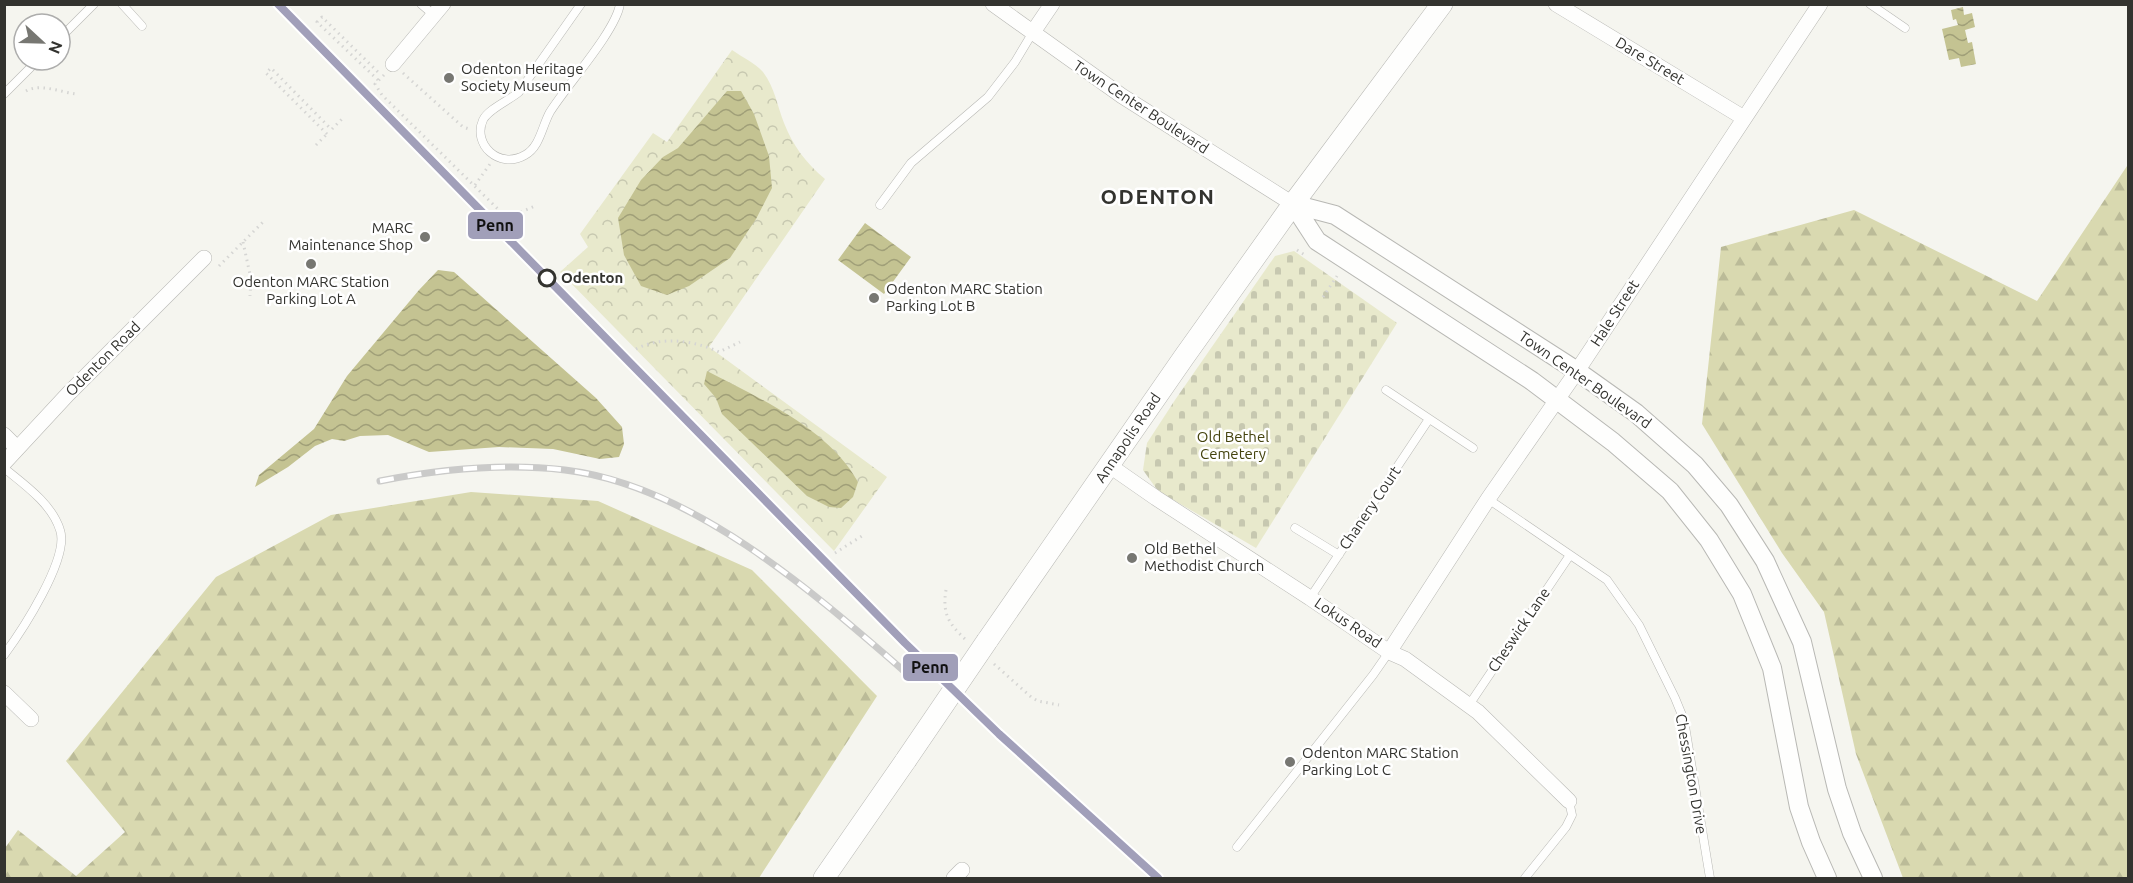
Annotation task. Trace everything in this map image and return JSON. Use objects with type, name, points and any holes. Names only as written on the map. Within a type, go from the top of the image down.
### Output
[{"type":"main road","name":"Annapolis Road","points":[[824,879],[1184,357],[1293,204],[1442,4]]},
{"type":"street","name":"Town Center Boulevard","points":[[993,4],[1122,96],[1293,204],[1335,215],[1577,371],[1636,413],[1695,465],[1729,505],[1766,561],[1802,642],[1837,789],[1852,833],[1873,879]]},
{"type":"street","points":[[1033,32],[1052,4]]},
{"type":"street","name":"Dare Street","points":[[1556,4],[1744,118]]},
{"type":"street","name":"Hale Street","points":[[1389,652],[1488,499],[1577,371],[1820,4]]},
{"type":"street","points":[[393,64],[439,10]]},
{"type":"street","name":"Town Center Boulevard","points":[[1293,204],[1317,241],[1522,375],[1613,442],[1670,491],[1709,540],[1742,594],[1772,668],[1799,807],[1827,879]]},
{"type":"street","name":"Odenton Road","points":[[4,463],[68,394],[204,258]]},
{"type":"street","points":[[4,435],[17,448]]},
{"type":"street","name":"Lokus Road","points":[[1110,466],[1389,652],[1405,659],[1468,705],[1569,801]]},
{"type":"street","points":[[6,699],[31,719]]},
{"type":"lane","points":[[72,26],[94,4]]},
{"type":"lane","points":[[123,4],[142,26]]},
{"type":"lane","points":[[421,4],[439,10]]},
{"type":"lane","points":[[581,4],[519,92],[508,102],[491,110],[483,120],[481,133],[485,145],[495,158],[515,160],[536,146],[550,113],[614,22],[620,4]]},
{"type":"lane","points":[[1870,4],[1905,28]]},
{"type":"lane","points":[[880,205],[911,163],[988,97],[1015,62],[1033,32]]},
{"type":"lane","points":[[4,94],[26,72]]},
{"type":"lane","points":[[1386,390],[1473,448]]},
{"type":"lane","name":"Chanery Court","points":[[1310,598],[1429,419]]},
{"type":"lane","points":[[4,468],[31,490],[52,513],[61,531],[60,549],[54,569],[22,630],[4,655]]},
{"type":"lane","name":"Chessington Drive","points":[[1488,499],[1607,580],[1639,625],[1676,698],[1684,720],[1710,879]]},
{"type":"lane","points":[[1295,528],[1339,555]]},
{"type":"lane","name":"Cheswick Lane","points":[[1468,705],[1570,555]]},
{"type":"lane","points":[[1237,847],[1389,652]]},
{"type":"lane","points":[[1525,879],[1566,826],[1572,815],[1569,801]]},
{"type":"path","points":[[378,81],[317,22],[322,17],[382,77]]},
{"type":"path","points":[[481,133],[463,128],[393,64],[375,84],[382,95],[507,218],[535,206]]},
{"type":"path","points":[[327,134],[266,73],[271,68],[331,129]]},
{"type":"path","points":[[24,92],[32,87],[76,94]]},
{"type":"path","points":[[316,145],[342,118]]},
{"type":"path","points":[[475,185],[495,158]]},
{"type":"path","points":[[243,241],[250,279],[250,296]]},
{"type":"path","points":[[1323,297],[1337,276]]},
{"type":"path","points":[[636,350],[656,342],[675,341],[699,344],[719,352],[740,342]]},
{"type":"path","points":[[835,553],[865,534]]},
{"type":"path","points":[[946,590],[943,605],[951,627]]},
{"type":"path","points":[[1002,672],[1031,697],[1038,701],[1059,705]]},
{"type":"green space","points":[[732,50],[763,72],[773,90],[784,123],[796,147],[825,179],[709,347],[887,477],[834,551],[560,272],[588,247],[580,234],[653,133],[667,142]]},
{"type":"green space","points":[[2127,166],[2128,878],[1903,878],[1856,754],[1824,612],[1782,553],[1702,424],[1721,247],[1854,210],[2037,301]]},
{"type":"green space","name":"Old Bethel Cemetery","points":[[1294,251],[1397,323],[1256,548],[1158,491],[1143,470],[1147,443],[1175,400],[1275,256]]},
{"type":"green space","points":[[471,492],[598,501],[752,570],[877,696],[759,878],[5,878],[5,848],[18,830],[76,876],[125,832],[66,761],[216,577],[331,515]]},
{"type":"water","points":[[1963,7],[1964,15],[1972,13],[1975,27],[1965,30],[1968,43],[1972,42],[1976,64],[1961,67],[1959,58],[1949,60],[1942,29],[1958,25],[1956,19],[1953,20],[1951,10]]},
{"type":"water","points":[[727,91],[741,91],[754,114],[769,156],[772,188],[756,219],[730,258],[689,286],[667,295],[641,286],[624,255],[618,218],[641,180],[663,157],[678,148]]},
{"type":"water","points":[[865,223],[911,257],[884,294],[838,260]]},
{"type":"water","points":[[438,270],[454,272],[596,398],[622,427],[624,444],[619,457],[600,459],[553,449],[499,447],[429,452],[388,435],[360,436],[344,441],[332,439],[315,446],[288,467],[255,487],[259,475],[314,429],[347,376]]},
{"type":"water","points":[[707,371],[770,404],[829,446],[858,482],[853,497],[841,508],[829,507],[807,496],[722,414],[716,398],[704,384]]},
{"type":"railway","points":[[380,481],[449,470],[495,467],[542,468],[565,470],[612,480],[658,496],[703,519],[790,576],[904,671]]},
{"type":"transit line","name":"Penn","points":[[278,4],[905,643],[999,734],[1158,878]]},
{"type":"place","name":"Odenton Heritage Society Museum","points":[[449,78]]},
{"type":"place","name":"MARC Maintenance Shop","points":[[425,237]]},
{"type":"place","name":"Odenton MARC Station Parking Lot A","points":[[311,264]]},
{"type":"place","name":"Odenton","points":[[547,278]]},
{"type":"place","name":"Odenton MARC Station Parking Lot B","points":[[874,298]]},
{"type":"place","name":"Old Bethel Methodist Church","points":[[1132,558]]},
{"type":"place","name":"Odenton MARC Station Parking Lot C","points":[[1290,762]]},
{"type":"district","name":"ODENTON","points":[[1158,197]]}]
